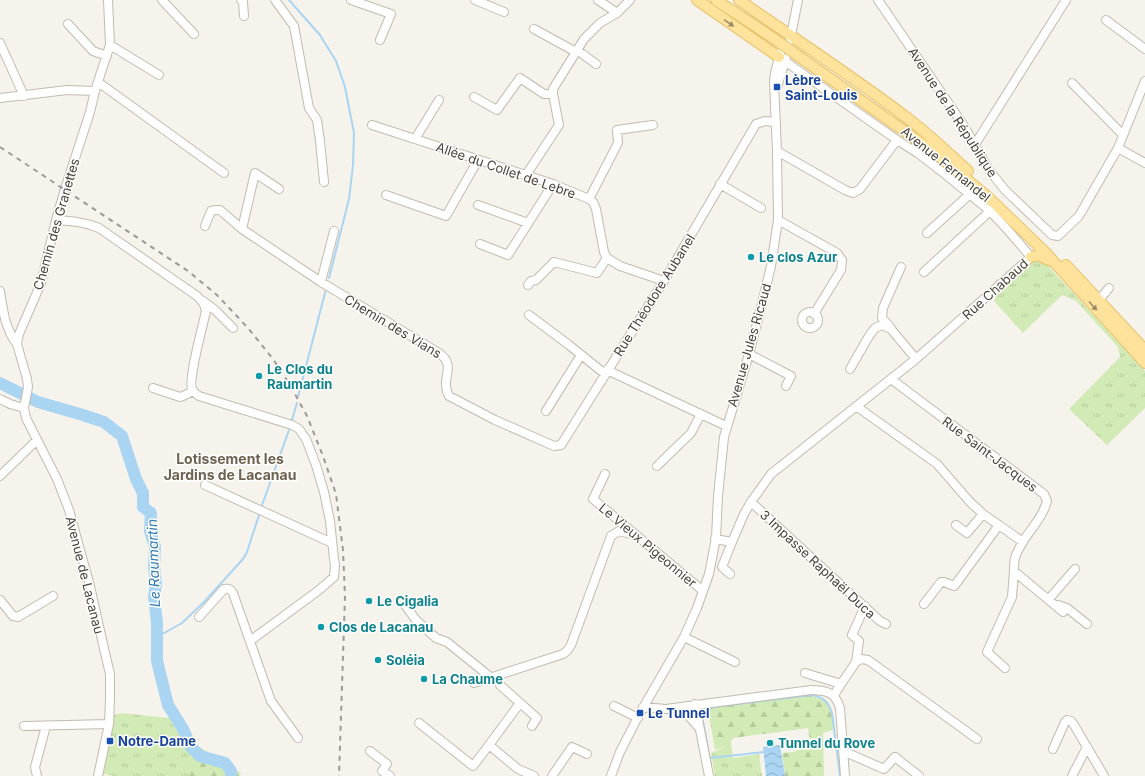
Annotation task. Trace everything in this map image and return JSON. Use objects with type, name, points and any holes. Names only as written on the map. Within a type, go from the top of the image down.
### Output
[{"type":"main road","points":[[697,0],[786,46]]},
{"type":"main road","name":"Avenue Fernandel","points":[[716,0],[916,132],[950,158],[984,186],[1034,232],[1145,350]]},
{"type":"main road","name":"Avenue Fernandel","points":[[727,0],[786,46],[903,129],[962,174],[1018,224],[1058,266],[1145,363]]},
{"type":"main road","points":[[739,0],[786,46]]},
{"type":"main road","points":[[1031,257],[1035,255],[1041,256],[1058,266]]},
{"type":"street","name":"Chemin des Granettes","points":[[17,344],[19,334],[41,283],[56,220],[110,45],[108,0]]},
{"type":"street","points":[[162,0],[194,34]]},
{"type":"street","points":[[241,0],[243,2],[244,16]]},
{"type":"street","points":[[275,0],[294,26],[309,108],[317,120],[324,182]]},
{"type":"street","points":[[351,0],[391,14],[380,40]]},
{"type":"street","points":[[476,0],[504,12]]},
{"type":"street","points":[[598,0],[617,13]]},
{"type":"street","points":[[526,175],[559,125],[553,89],[584,39],[600,23],[617,13],[630,0]]},
{"type":"street","name":"Avenue Jules Ricaud","points":[[612,776],[620,752],[643,707],[684,637],[697,608],[709,574],[715,539],[726,426],[749,354],[771,266],[778,220],[774,82],[786,46],[798,0]]},
{"type":"street","name":"Avenue de la République","points":[[878,0],[964,126],[988,170],[1006,190],[1052,235],[1058,236],[1079,216],[1118,148]]},
{"type":"street","points":[[974,146],[1066,0]]},
{"type":"street","points":[[1106,20],[1145,49]]},
{"type":"street","points":[[68,24],[93,51],[107,56]]},
{"type":"street","points":[[534,29],[577,51],[596,64]]},
{"type":"street","points":[[0,43],[24,96]]},
{"type":"street","points":[[110,45],[159,75]]},
{"type":"street","name":"Rue Chabaud","points":[[730,574],[722,566],[744,514],[771,474],[916,359],[1031,257],[990,211],[925,158],[897,140],[786,46]]},
{"type":"street","points":[[474,97],[497,110],[520,78],[544,94],[553,94]]},
{"type":"street","points":[[1145,81],[1118,148],[1145,163]]},
{"type":"street","points":[[98,82],[224,173]]},
{"type":"street","points":[[1072,83],[1122,135]]},
{"type":"street","points":[[0,98],[67,90],[95,91]]},
{"type":"street","points":[[415,139],[439,100]]},
{"type":"street","name":"Rue Théodore Aubanel","points":[[726,426],[606,372],[664,281],[756,124],[765,121],[776,122]]},
{"type":"street","name":"Allée du Collet de Lebre","points":[[372,125],[553,184],[589,199],[593,202],[596,210],[604,252],[607,258]]},
{"type":"street","points":[[589,199],[618,143],[617,130],[653,125]]},
{"type":"street","points":[[777,151],[845,190],[853,193],[860,189],[897,140]]},
{"type":"street","points":[[386,194],[446,216],[478,160]]},
{"type":"street","points":[[242,229],[255,173],[279,189]]},
{"type":"street","points":[[480,244],[508,255],[553,184]]},
{"type":"street","points":[[720,184],[761,208]]},
{"type":"street","points":[[927,234],[970,194]]},
{"type":"street","points":[[478,205],[528,223]]},
{"type":"street","name":"Chemin des Vians","points":[[205,226],[212,211],[220,210],[242,229],[321,282],[446,358],[448,365],[446,390],[449,396],[495,420],[554,446],[561,445],[606,372]]},
{"type":"street","points":[[924,272],[990,211]]},
{"type":"street","points":[[56,220],[82,223],[98,228],[191,292],[215,310],[233,328]]},
{"type":"street","points":[[778,220],[837,253],[842,260],[841,270],[814,314]]},
{"type":"street","points":[[321,282],[334,232]]},
{"type":"street","points":[[528,285],[531,281],[536,280],[554,262],[597,273],[607,258],[620,266],[664,281]]},
{"type":"street","points":[[902,267],[883,308],[882,318],[916,359]]},
{"type":"street","points":[[1099,300],[1108,288]]},
{"type":"street","points":[[0,291],[5,320],[12,338],[17,344],[28,387],[24,408],[0,399]]},
{"type":"street","points":[[202,301],[206,311],[192,375],[191,382],[194,393],[199,396],[292,425],[299,429],[306,439],[316,465],[324,492],[330,521],[335,565],[334,577],[319,590],[250,641]]},
{"type":"street","points":[[530,315],[581,355],[606,372]]},
{"type":"street","points":[[850,369],[875,328],[882,325],[891,328]]},
{"type":"street","points":[[749,354],[791,376],[786,386]]},
{"type":"street","points":[[546,411],[581,355]]},
{"type":"street","name":"Rue Saint-Jacques","points":[[891,379],[1044,494],[1048,501],[1045,509],[1023,542]]},
{"type":"street","points":[[153,388],[180,397],[193,391]]},
{"type":"street","points":[[856,406],[938,464],[970,502],[983,514],[1023,542],[1015,559],[1012,597],[987,652],[1005,668]]},
{"type":"street","name":"Avenue de Lacanau","points":[[24,408],[26,418],[57,479],[69,510],[90,586],[110,674],[109,724],[98,776]]},
{"type":"street","points":[[657,466],[691,433],[701,414]]},
{"type":"street","points":[[0,476],[37,440]]},
{"type":"street","name":"Le Vieux Pigeonnier","points":[[605,474],[593,499],[702,591]]},
{"type":"street","points":[[205,485],[332,543]]},
{"type":"street","name":"3 Impasse Raphaël Duca","points":[[751,502],[880,621],[886,624]]},
{"type":"street","points":[[956,525],[967,533],[983,514]]},
{"type":"street","points":[[971,556],[997,524]]},
{"type":"street","points":[[924,604],[941,582],[954,586],[956,585],[997,524]]},
{"type":"street","points":[[474,683],[495,681],[563,654],[567,651],[571,644],[611,536],[619,531],[636,535]]},
{"type":"street","points":[[715,539],[732,542]]},
{"type":"street","points":[[1051,602],[1075,569]]},
{"type":"street","points":[[1014,571],[1063,612]]},
{"type":"street","points":[[199,617],[224,589],[230,589],[233,593],[271,701],[298,738]]},
{"type":"street","points":[[0,600],[13,616],[18,618],[53,596]]},
{"type":"street","points":[[1051,602],[1067,608],[1087,624]]},
{"type":"street","points":[[405,605],[416,620],[431,634],[436,638],[447,642],[537,718],[532,726]]},
{"type":"street","points":[[856,662],[859,641],[852,635],[865,606]]},
{"type":"street","points":[[684,637],[735,662]]},
{"type":"street","points":[[834,695],[856,662],[861,659],[868,660],[977,739]]},
{"type":"street","points":[[805,673],[841,684]]},
{"type":"street","points":[[643,707],[666,709],[690,707],[811,690],[825,691],[834,695],[838,700],[840,708],[846,776]]},
{"type":"street","points":[[419,723],[473,766],[520,703]]},
{"type":"street","points":[[614,706],[638,718]]},
{"type":"street","points":[[690,707],[700,728],[709,776]]},
{"type":"street","points":[[690,707],[700,728]]},
{"type":"street","points":[[1053,749],[1065,722],[1067,720],[1071,721],[1104,776]]},
{"type":"street","points":[[24,726],[109,724]]},
{"type":"street","points":[[37,776],[35,767],[46,726]]},
{"type":"street","points":[[490,745],[518,769],[534,776]]},
{"type":"street","points":[[1072,776],[1087,746]]},
{"type":"street","points":[[552,776],[572,748],[587,754]]},
{"type":"street","points":[[843,750],[884,769],[895,757],[919,776]]},
{"type":"street","points":[[370,751],[387,764],[382,771],[390,776]]},
{"type":"green space","points":[[1033,260],[1040,260],[1049,267],[1145,371],[1145,408],[1107,445],[1069,409],[1120,357],[1118,347],[1076,301],[1062,295],[1023,333],[994,301],[996,295]]},
{"type":"green space","points":[[809,695],[827,703],[832,710],[833,715],[835,729],[823,733],[824,776],[785,776],[782,753],[794,752],[801,748],[811,747],[808,728],[733,738],[729,745],[715,750],[707,703]]},
{"type":"green space","points":[[121,713],[169,718],[195,757],[189,776],[114,776],[103,774],[114,715]]},
{"type":"green space","points":[[731,742],[733,758],[759,754],[762,776],[715,776],[711,753],[729,745]]},
{"type":"green space","points":[[198,746],[241,773],[240,776],[189,776]]},
{"type":"water","points":[[780,745],[785,776],[766,776],[763,747]]},
{"type":"waterway","points":[[289,0],[320,35],[336,61],[345,87],[354,133],[353,165],[349,199],[329,278]]},
{"type":"waterway","points":[[298,397],[326,289]]},
{"type":"waterway","name":"Le Raumartin","points":[[0,383],[38,402],[104,422],[122,436],[136,479],[143,493],[143,507],[151,513],[150,531],[155,547],[154,566],[156,584],[154,597],[157,623],[157,661],[168,705],[183,729],[191,747],[200,756],[225,763],[231,771],[231,776]]},
{"type":"waterway","points":[[292,420],[297,403]]},
{"type":"waterway","points":[[261,508],[289,430]]},
{"type":"waterway","points":[[157,637],[182,623],[204,602],[243,559],[247,552],[260,512]]},
{"type":"waterway","name":"Tunnel du Rove","points":[[711,765],[702,716],[703,714],[714,707],[811,695],[824,700],[829,705],[832,713],[840,776]]},
{"type":"waterway","points":[[710,758],[764,752]]},
{"type":"railway","points":[[0,147],[188,271],[217,295],[248,328],[273,359],[290,385],[307,416],[336,494],[343,550],[345,596],[339,776]]},
{"type":"place","name":"Lèbre Saint-Louis","points":[[777,87]]},
{"type":"place","name":"Le clos Azur","points":[[751,257]]},
{"type":"place","name":"Le Clos du Raumartin","points":[[259,376]]},
{"type":"place","name":"Le Cigalia","points":[[369,601]]},
{"type":"place","name":"Clos de Lacanau","points":[[321,627]]},
{"type":"place","name":"Soléia","points":[[378,660]]},
{"type":"place","name":"La Chaume","points":[[424,679]]},
{"type":"place","name":"Le Tunnel","points":[[640,713]]},
{"type":"place","name":"Notre-Dame","points":[[110,741]]},
{"type":"place","name":"Tunnel du Rove","points":[[770,743]]},
{"type":"district","name":"Lotissement les Jardins de Lacanau","points":[[230,466]]}]
